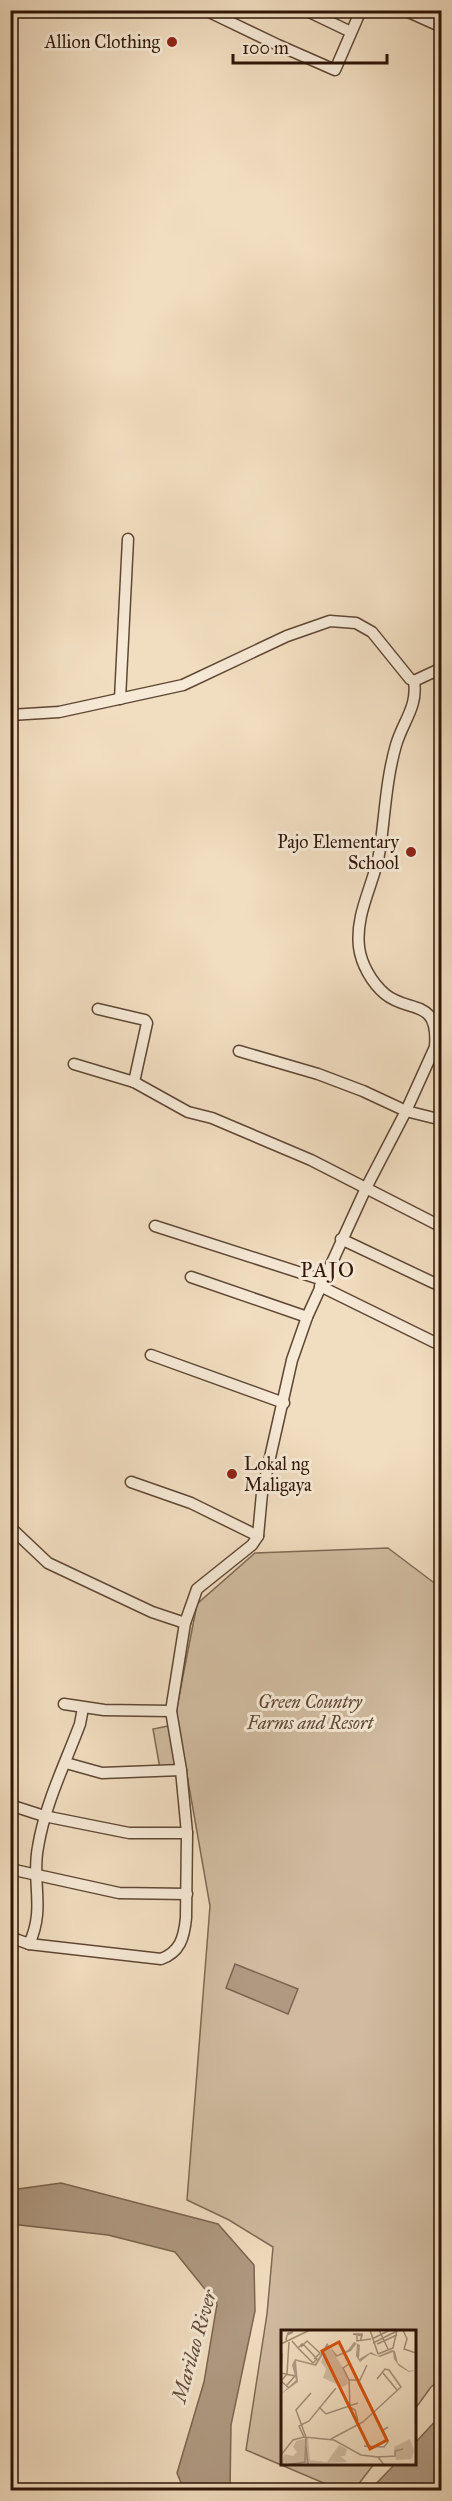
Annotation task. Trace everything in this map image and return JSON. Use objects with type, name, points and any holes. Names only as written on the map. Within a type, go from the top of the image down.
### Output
[{"type":"street","points":[[205,10],[335,70],[361,10]]},
{"type":"street","points":[[305,10],[351,32]]},
{"type":"street","points":[[404,10],[441,27]]},
{"type":"street","points":[[120,699],[128,539]]},
{"type":"street","points":[[10,715],[59,712],[183,686],[287,636],[330,621],[356,623],[372,632],[414,681],[416,695],[396,745],[385,798],[380,851],[358,926],[360,958],[368,973],[386,995],[425,1010],[431,1019],[435,1047],[406,1111],[341,1239],[307,1317],[292,1360],[262,1493],[258,1536],[252,1545],[197,1589],[184,1623],[171,1711],[181,1770],[187,1833],[185,1931],[178,1950],[161,1959],[29,1944],[10,1937]]},
{"type":"street","points":[[414,681],[441,669]]},
{"type":"street","points":[[98,1009],[144,1020],[147,1023],[134,1082]]},
{"type":"street","points":[[239,1051],[318,1074],[406,1111],[441,1120]]},
{"type":"street","points":[[74,1064],[134,1082],[188,1112],[212,1118],[259,1137],[441,1227]]},
{"type":"street","points":[[155,1226],[321,1283],[436,1343]]},
{"type":"street","points":[[341,1239],[434,1283]]},
{"type":"street","points":[[191,1277],[307,1317]]},
{"type":"street","points":[[151,1355],[284,1403]]},
{"type":"street","points":[[131,1482],[191,1503],[258,1536]]},
{"type":"street","points":[[10,1527],[48,1563],[152,1611],[184,1623]]},
{"type":"street","points":[[64,1704],[83,1708],[171,1711]]},
{"type":"street","points":[[29,1944],[38,1916],[36,1856],[44,1816],[66,1763],[80,1724],[83,1708]]},
{"type":"street","points":[[66,1763],[102,1773],[181,1770]]},
{"type":"street","points":[[10,1805],[44,1816],[129,1833],[187,1833]]},
{"type":"street","points":[[10,1869],[119,1893],[187,1894]]},
{"type":"green space","name":"Green Country Farms and Resort","points":[[388,1548],[441,1588],[441,2379],[431,2387],[416,2408],[416,2330],[281,2330],[281,2465],[246,2450],[267,2314],[273,2247],[229,2220],[187,2200],[210,1906],[176,1712],[197,1604],[255,1553]]},
{"type":"green space","points":[[173,1725],[180,1766],[160,1769],[153,1729]]},
{"type":"green space","name":"Green Country Farms and Resort","points":[[281,2465],[373,2465],[354,2490],[340,2490]]},
{"type":"shaded area","points":[[235,1964],[298,1989],[288,2014],[226,1988]]},
{"type":"shaded area","points":[[61,2183],[218,2224],[254,2265],[255,2311],[231,2425],[230,2490],[184,2490],[177,2473],[204,2382],[217,2304],[175,2252],[108,2235],[11,2224],[11,2190]]},
{"type":"shaded area","points":[[441,2415],[441,2475],[428,2490],[370,2490],[394,2465],[416,2465],[416,2442]]},
{"type":"place","name":"Allion Clothing","points":[[172,42]]},
{"type":"place","name":"Pajo Elementary School","points":[[411,852]]},
{"type":"place","name":"Lokal ng Maligaya","points":[[232,1474]]},
{"type":"district","name":"PAJO","points":[[328,1270]]},
{"type":"water label","name":"Marilao River","points":[[194,2346]]}]
